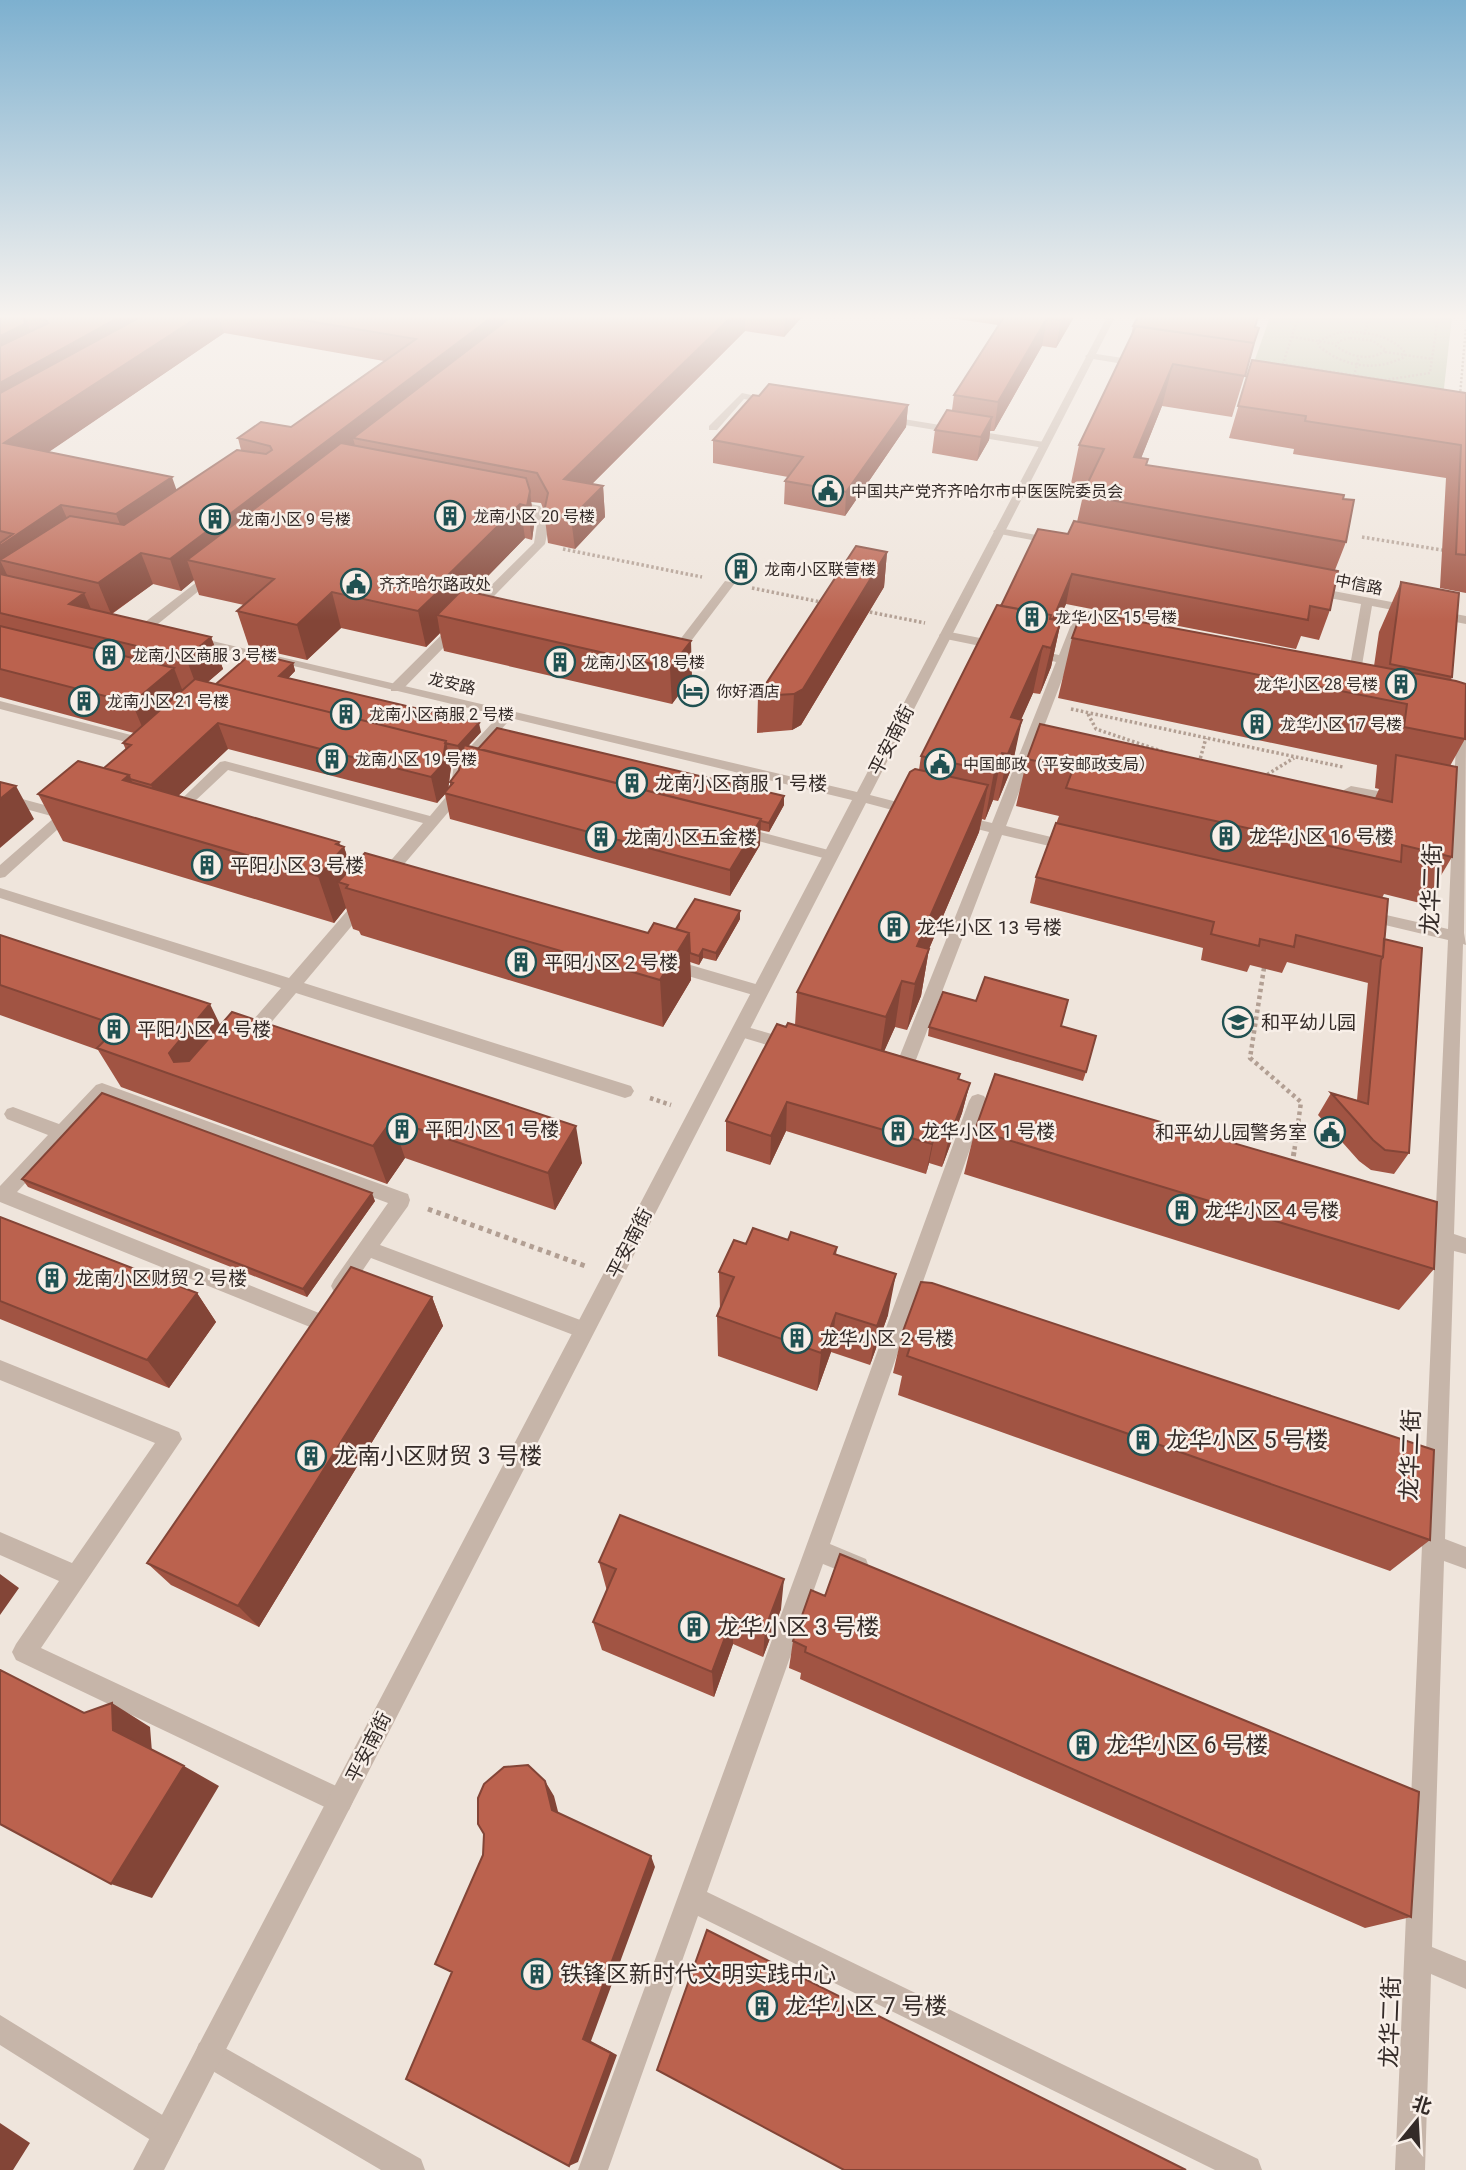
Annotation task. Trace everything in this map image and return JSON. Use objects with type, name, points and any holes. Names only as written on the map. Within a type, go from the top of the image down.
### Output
[{"type":"street","points":[[713,428],[722,418]]},
{"type":"street","points":[[885,418],[940,424],[1044,445]]},
{"type":"street","name":"平安南街","points":[[148,2170],[1058,418]]},
{"type":"street","points":[[396,688],[481,610],[539,544],[542,525],[536,508],[497,500]]},
{"type":"street","points":[[999,531],[1067,544]]},
{"type":"street","name":"龙安路","points":[[229,562],[150,631],[247,659],[396,688],[912,809]]},
{"type":"street","points":[[661,651],[675,654],[729,583]]},
{"type":"street","name":"中信路","points":[[1299,588],[1466,620]]},
{"type":"street","points":[[1352,691],[1367,601]]},
{"type":"street","points":[[900,1079],[997,829],[1032,760],[1046,704],[1082,612]]},
{"type":"street","points":[[945,635],[1104,668]]},
{"type":"street","points":[[0,705],[148,744]]},
{"type":"street","points":[[235,1054],[457,793],[460,767],[508,715]]},
{"type":"street","name":"龙华二街","points":[[1410,2170],[1444,1240],[1459,1048],[1462,856],[1454,812],[1460,742]]},
{"type":"street","points":[[412,750],[490,770]]},
{"type":"street","points":[[167,819],[225,765],[432,821]]},
{"type":"street","points":[[1334,826],[1347,829],[1351,790],[1419,805]]},
{"type":"street","points":[[0,797],[66,816]]},
{"type":"street","points":[[0,873],[81,803]]},
{"type":"street","points":[[948,818],[1092,851]]},
{"type":"street","points":[[726,828],[831,855]]},
{"type":"street","points":[[0,892],[625,1091]]},
{"type":"street","points":[[1348,911],[1461,938]]},
{"type":"street","points":[[655,961],[760,991]]},
{"type":"street","points":[[740,1031],[803,1050]]},
{"type":"street","points":[[302,1344],[401,1200],[102,1090],[3,1195],[317,1321]]},
{"type":"street","points":[[593,2170],[978,1101]]},
{"type":"street","points":[[13,1114],[62,1133]]},
{"type":"street","points":[[1418,1232],[1466,1246]]},
{"type":"street","points":[[367,1248],[584,1330]]},
{"type":"street","points":[[907,1296],[934,1305]]},
{"type":"street","points":[[0,1370],[172,1439],[24,1651],[340,1801]]},
{"type":"street","points":[[1409,1470],[1436,1479]]},
{"type":"street","points":[[0,1543],[76,1577]]},
{"type":"street","points":[[1433,1546],[1466,1558]]},
{"type":"street","points":[[816,1550],[881,1576]]},
{"type":"street","points":[[1398,1787],[1424,1797]]},
{"type":"street","points":[[691,1898],[1247,2170]]},
{"type":"street","points":[[1418,1955],[1466,1975]]},
{"type":"street","points":[[0,2029],[167,2134]]},
{"type":"street","points":[[209,2053],[410,2170]]},
{"type":"path","points":[[1362,537],[1452,552]]},
{"type":"path","points":[[1046,704],[1347,768]]},
{"type":"path","points":[[1088,713],[1096,729],[1174,755]]},
{"type":"path","points":[[1187,759],[1200,764],[1206,738]]},
{"type":"path","points":[[1251,774],[1264,777],[1278,765],[1296,757]]},
{"type":"path","points":[[1264,968],[1250,1058],[1301,1102],[1292,1168]]},
{"type":"path","points":[[625,1091],[697,1113]]},
{"type":"path","points":[[401,1200],[613,1276]]},
{"type":"building","points":[[0,418],[42,418],[4,443],[172,477],[116,514],[61,505],[0,546],[0,543],[13,534],[0,531]]},
{"type":"building","points":[[303,418],[357,418],[170,559],[141,553],[98,583],[0,560],[70,516],[124,525],[237,450],[266,454],[272,450],[270,446],[238,438],[261,422],[291,427]]},
{"type":"building","points":[[379,418],[627,418],[564,479],[603,486],[571,518],[544,512],[548,493],[537,473],[353,438]]},
{"type":"building","points":[[732,418],[899,418],[846,492],[785,481],[803,457],[713,440]]},
{"type":"building","points":[[942,418],[991,418],[981,437],[935,430]]},
{"type":"building","points":[[1092,418],[1150,418],[1134,457],[1148,459],[1146,465],[1344,495],[1343,499],[1354,500],[1346,542],[1082,495],[1104,449],[1079,445]]},
{"type":"building","points":[[1306,418],[1466,418],[1466,555],[1456,554],[1461,445],[1305,421]]},
{"type":"building","points":[[341,443],[526,478],[530,491],[527,506],[520,504],[438,585],[444,586],[418,611],[332,592],[297,625],[237,611],[274,579],[187,560]]},
{"type":"building","points":[[1074,521],[1338,571],[1330,610],[1310,606],[1308,620],[1072,574],[1053,619],[1050,619],[1051,615],[1001,606],[1038,529],[1068,534]]},
{"type":"building","points":[[856,546],[887,552],[803,689],[794,694],[758,696]]},
{"type":"building","points":[[0,574],[84,593],[69,604],[211,637],[186,658],[0,613]]},
{"type":"building","points":[[1401,582],[1459,593],[1452,677],[1390,664]]},
{"type":"building","points":[[462,590],[691,641],[670,668],[437,615]]},
{"type":"building","points":[[997,605],[1051,615],[1050,619],[1061,621],[1051,648],[1043,646],[1011,717],[1022,720],[1008,754],[1002,753],[994,772],[921,756]]},
{"type":"building","points":[[1082,611],[1466,684],[1465,739],[1404,727],[1407,704],[1072,638]]},
{"type":"building","points":[[0,626],[174,668],[132,703],[0,669]]},
{"type":"building","points":[[252,653],[293,663],[279,676],[479,723],[458,746],[216,684]]},
{"type":"building","points":[[195,679],[446,741],[442,765],[431,777],[218,723],[151,785],[104,768],[131,745],[123,743]]},
{"type":"building","points":[[1040,724],[1392,802],[1396,755],[1457,767],[1452,857],[1402,845],[1401,862],[1066,788],[1073,769],[1027,759]]},
{"type":"building","name":"龙南小区商服 1 号楼","points":[[497,728],[784,796],[769,823],[478,749]]},
{"type":"building","points":[[464,745],[761,819],[730,870],[444,793],[459,770]]},
{"type":"building","points":[[78,761],[129,775],[123,780],[339,842],[336,844],[344,847],[318,876],[38,794]]},
{"type":"building","name":"龙华小区 13 号楼","points":[[915,769],[988,785],[917,946],[929,949],[915,984],[902,981],[886,1017],[797,992],[910,772]]},
{"type":"building","points":[[0,782],[16,786],[0,799]]},
{"type":"building","points":[[1056,823],[1388,899],[1383,957],[1296,935],[1294,947],[1260,939],[1259,946],[1211,934],[1214,922],[1036,877]]},
{"type":"building","points":[[365,853],[648,933],[654,923],[689,933],[660,980],[346,888],[348,885],[338,882]]},
{"type":"building","points":[[695,899],[740,911],[716,953],[703,949],[699,956],[690,953],[689,933],[676,929]]},
{"type":"building","points":[[0,935],[210,1004],[169,1053],[174,1062],[189,1061],[232,1012],[576,1126],[548,1173],[392,1120],[373,1146],[97,1048],[119,1026],[0,985]]},
{"type":"building","points":[[1384,939],[1422,948],[1409,1153],[1385,1150],[1331,1093],[1368,1104]]},
{"type":"building","points":[[985,977],[1068,1000],[1061,1026],[1096,1036],[1086,1072],[929,1027],[943,992],[976,1001]]},
{"type":"building","points":[[788,1023],[960,1074],[958,1079],[970,1083],[949,1138],[935,1134],[932,1144],[787,1102],[771,1136],[726,1121],[777,1024],[786,1027]]},
{"type":"building","points":[[995,1074],[1437,1202],[1434,1269],[975,1130]]},
{"type":"building","points":[[102,1093],[372,1193],[303,1289],[22,1179]]},
{"type":"building","name":"龙南小区财贸 2 号楼","points":[[0,1217],[197,1293],[147,1360],[0,1301]]},
{"type":"building","points":[[753,1228],[788,1240],[791,1232],[837,1247],[834,1254],[896,1274],[877,1326],[836,1313],[821,1353],[717,1316],[734,1277],[719,1272],[734,1240],[746,1244]]},
{"type":"building","name":"龙南小区财贸 3 号楼","points":[[351,1267],[432,1297],[238,1606],[147,1563]]},
{"type":"building","points":[[921,1282],[932,1283],[1434,1450],[1430,1540],[907,1356],[913,1338],[902,1334]]},
{"type":"building","name":"龙华小区 3 号楼","points":[[620,1515],[784,1579],[765,1629],[733,1616],[712,1672],[593,1622],[616,1569],[599,1562]]},
{"type":"building","name":"龙华小区 6 号楼","points":[[840,1554],[1419,1792],[1411,1917],[805,1652],[806,1647],[793,1641],[811,1590],[825,1596]]},
{"type":"building","points":[[0,1670],[84,1713],[112,1703],[113,1730],[184,1766],[111,1884],[0,1824]]},
{"type":"building","name":"铁锋区新时代文明实践中心","points":[[528,1765],[545,1781],[552,1810],[651,1856],[583,2039],[611,2053],[569,2166],[406,2079],[452,1972],[435,1964],[483,1855],[484,1834],[478,1824],[478,1798],[484,1784],[504,1767]]},
{"type":"building","name":"龙华小区 7 号楼","points":[[707,1930],[1186,2170],[844,2170],[657,2070]]},
{"type":"place","name":"中国共产党齐齐哈尔市中医医院委员会","points":[[828,491]]},
{"type":"place","name":"龙南小区 20 号楼","points":[[450,516]]},
{"type":"place","name":"龙南小区 9 号楼","points":[[215,519]]},
{"type":"place","name":"龙南小区联营楼","points":[[741,569]]},
{"type":"place","name":"齐齐哈尔路政处","points":[[356,584]]},
{"type":"place","name":"龙华小区 15 号楼","points":[[1032,617]]},
{"type":"place","name":"龙南小区商服 3 号楼","points":[[109,655]]},
{"type":"place","name":"龙南小区 18 号楼","points":[[560,662]]},
{"type":"place","name":"龙华小区 28 号楼","points":[[1401,684]]},
{"type":"place","name":"你好酒店","points":[[693,691]]},
{"type":"place","name":"龙南小区 21 号楼","points":[[84,701]]},
{"type":"place","name":"龙南小区商服 2 号楼","points":[[346,714]]},
{"type":"place","name":"龙华小区 17 号楼","points":[[1257,724]]},
{"type":"place","name":"龙南小区 19 号楼","points":[[332,759]]},
{"type":"place","name":"中国邮政（平安邮政支局）","points":[[940,764]]},
{"type":"place","name":"龙南小区商服 1 号楼","points":[[632,783]]},
{"type":"place","name":"龙华小区 16 号楼","points":[[1226,836]]},
{"type":"place","name":"龙南小区五金楼","points":[[601,837]]},
{"type":"place","name":"平阳小区 3 号楼","points":[[207,865]]},
{"type":"place","name":"龙华小区 13 号楼","points":[[894,927]]},
{"type":"place","name":"平阳小区 2 号楼","points":[[521,962]]},
{"type":"place","name":"和平幼儿园","points":[[1238,1022]]},
{"type":"place","name":"平阳小区 4 号楼","points":[[114,1029]]},
{"type":"place","name":"平阳小区 1 号楼","points":[[402,1129]]},
{"type":"place","name":"龙华小区 1 号楼","points":[[898,1131]]},
{"type":"place","name":"和平幼儿园警务室","points":[[1330,1132]]},
{"type":"place","name":"龙华小区 4 号楼","points":[[1182,1210]]},
{"type":"place","name":"龙南小区财贸 2 号楼","points":[[52,1278]]},
{"type":"place","name":"龙华小区 2 号楼","points":[[797,1338]]},
{"type":"place","name":"龙华小区 5 号楼","points":[[1143,1440]]},
{"type":"place","name":"龙南小区财贸 3 号楼","points":[[311,1456]]},
{"type":"place","name":"龙华小区 3 号楼","points":[[694,1627]]},
{"type":"place","name":"龙华小区 6 号楼","points":[[1083,1745]]},
{"type":"place","name":"铁锋区新时代文明实践中心","points":[[537,1974]]},
{"type":"place","name":"龙华小区 7 号楼","points":[[762,2006]]}]
